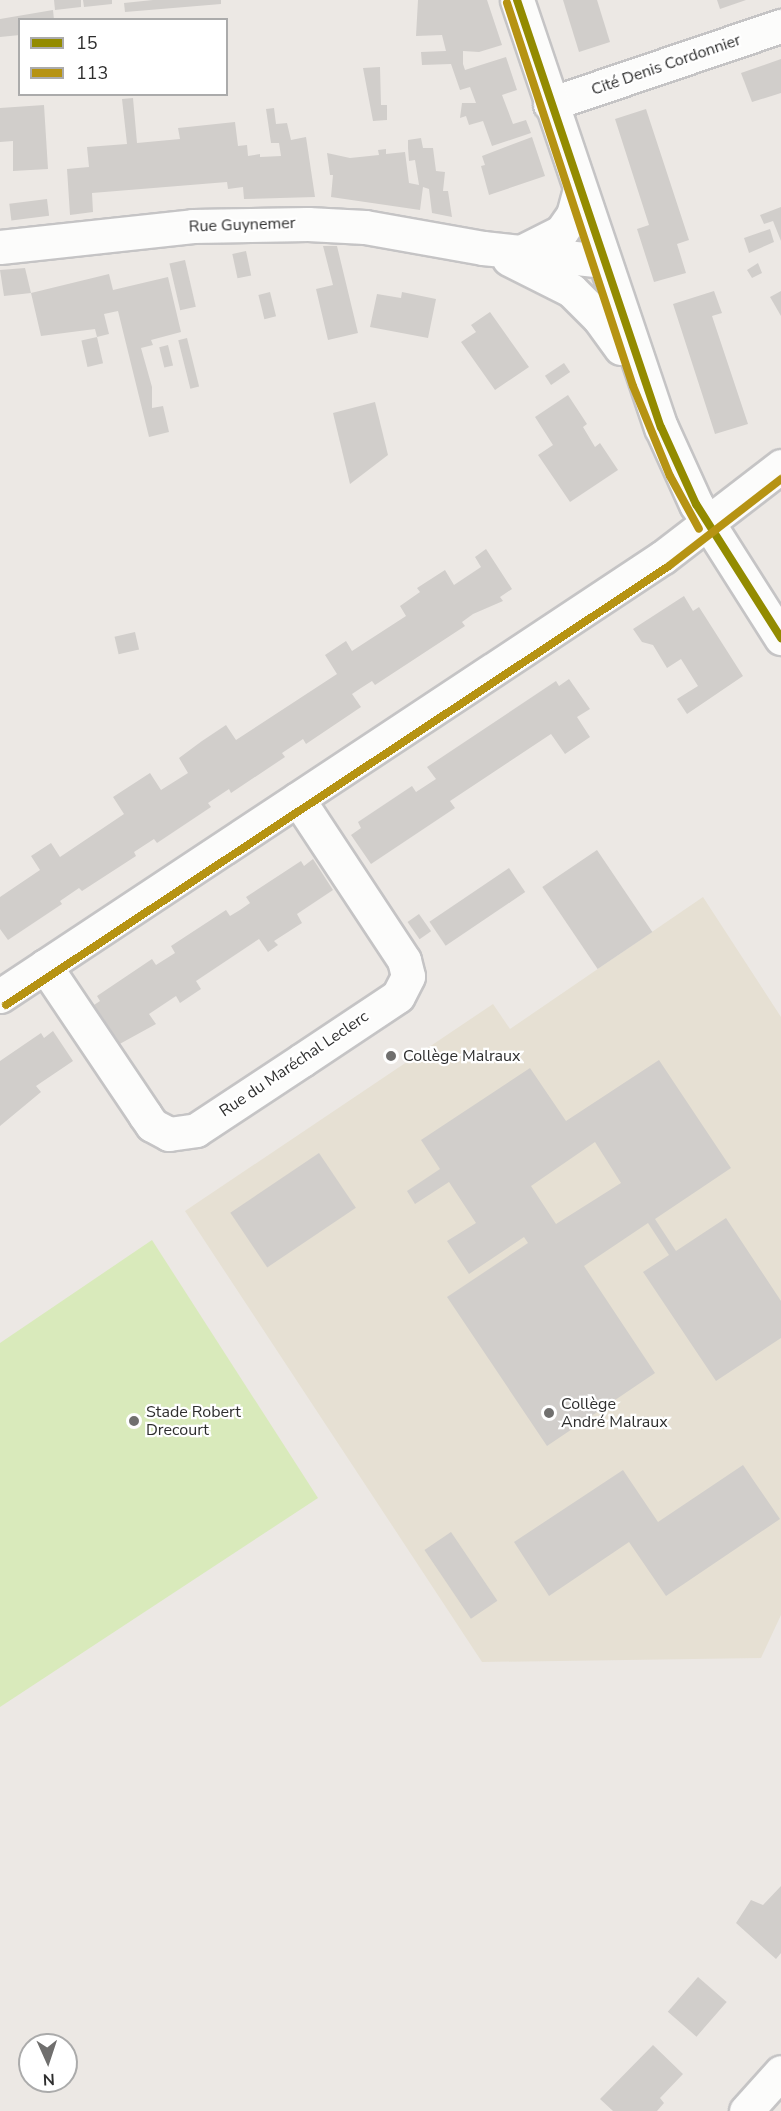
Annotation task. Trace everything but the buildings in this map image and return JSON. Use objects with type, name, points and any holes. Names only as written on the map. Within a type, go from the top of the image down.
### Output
[{"type":"street","points":[[517,0],[643,383],[680,472],[708,524],[781,638]]},
{"type":"street","name":"Cité Denis Cordonnier","points":[[550,104],[781,26]]},
{"type":"street","points":[[519,253],[561,232],[573,215],[579,194]]},
{"type":"street","name":"Rue Guynemer","points":[[0,247],[193,226],[280,223],[365,226],[483,248],[603,266]]},
{"type":"street","name":"Rue Guynemer","points":[[483,248],[555,280],[599,318],[643,383]]},
{"type":"street","name":"Rue Guynemer","points":[[555,280],[586,280],[603,266]]},
{"type":"street","points":[[0,996],[708,524],[781,466]]},
{"type":"street","name":"Rue du Maréchal Leclerc","points":[[45,966],[145,1115],[161,1131],[178,1135],[196,1130],[398,996],[408,976],[404,960],[298,799]]},
{"type":"street","points":[[746,2111],[781,2072]]},
{"type":"shaded area","name":"Collège André Malraux","points":[[703,897],[781,1017],[781,1615],[761,1658],[482,1662],[185,1211],[493,1004],[510,1029]]},
{"type":"green space","name":"Stade Robert Drecourt","points":[[152,1240],[318,1498],[0,1707],[0,1343]]},
{"type":"transit line","name":"15","points":[[517,0],[661,427],[696,504],[781,638]]},
{"type":"transit line","name":"113","points":[[507,3],[633,386],[670,476],[699,529]]},
{"type":"transit line","name":"113","points":[[6,1005],[669,566],[781,479]]},
{"type":"place","name":"Collège Malraux","points":[[391,1056]]},
{"type":"place","name":"Collège André Malraux","points":[[549,1413]]},
{"type":"place","name":"Stade Robert Drecourt","points":[[134,1421]]}]
